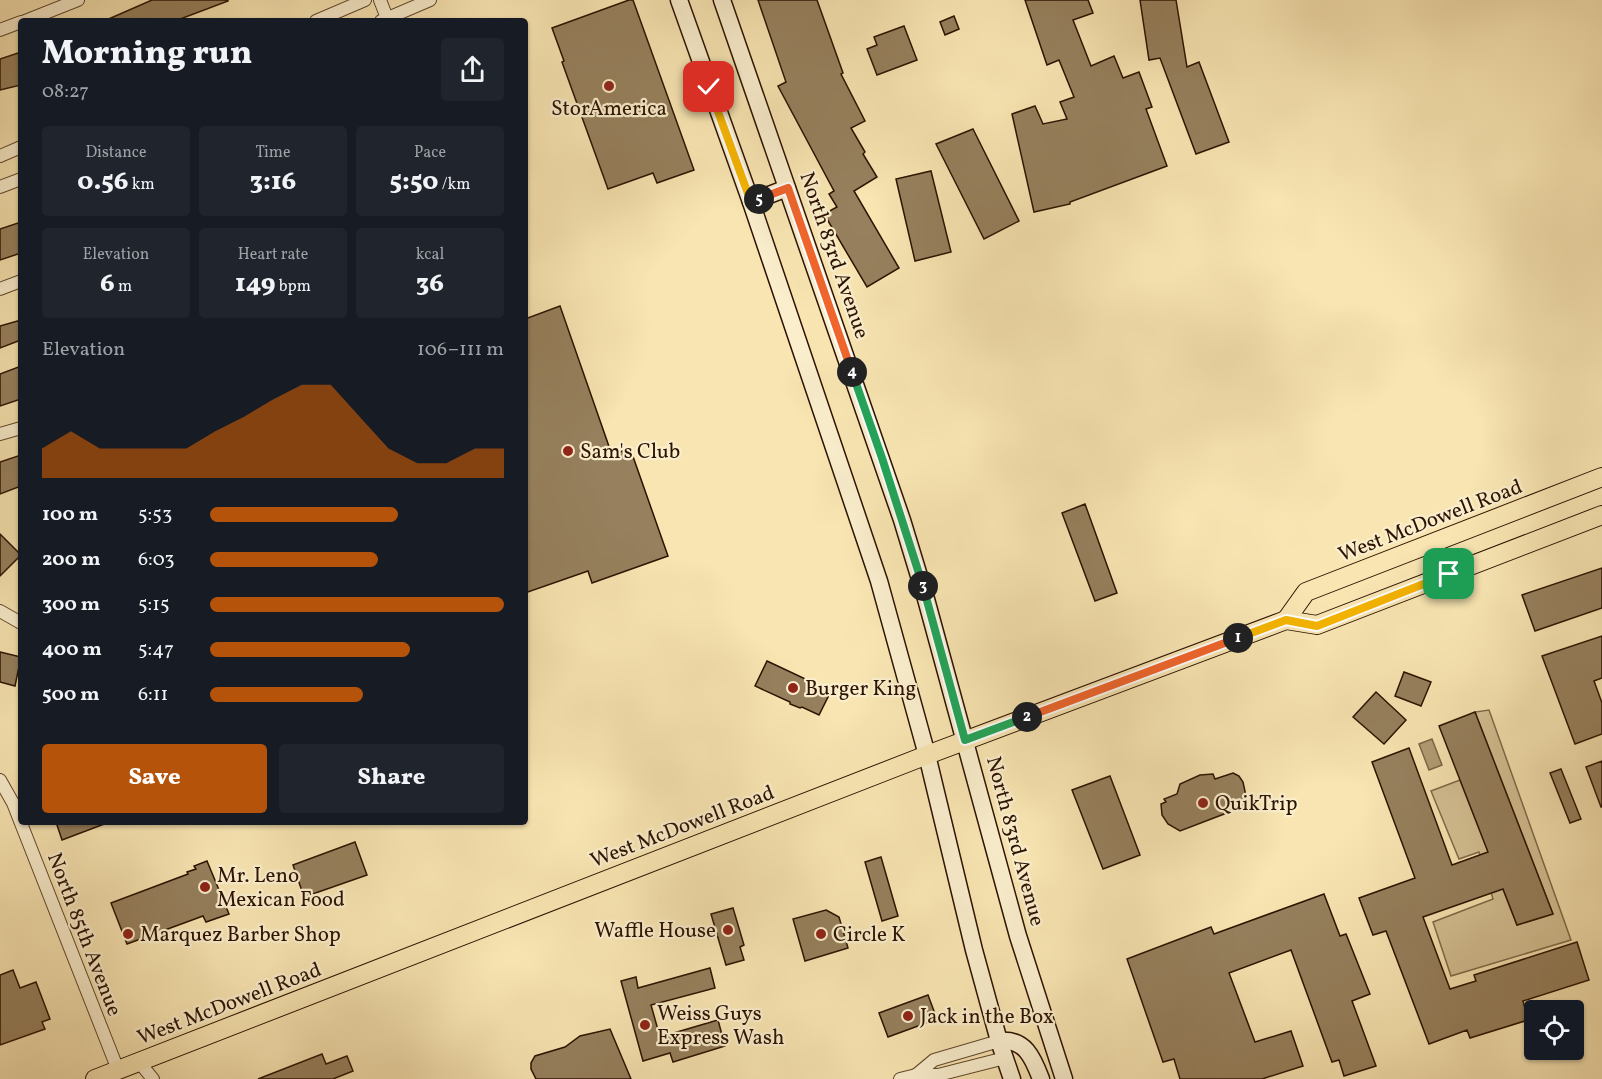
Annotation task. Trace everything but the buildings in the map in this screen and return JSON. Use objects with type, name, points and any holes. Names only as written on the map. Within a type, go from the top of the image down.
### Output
[{"type":"main road","points":[[678,0],[751,202],[879,580],[927,754],[969,932],[999,1041],[1012,1079]]},
{"type":"main road","name":"North 83rd Avenue","points":[[722,0],[896,500],[925,594],[1018,936],[1064,1079]]},
{"type":"main road","points":[[751,202],[788,188]]},
{"type":"main road","name":"West McDowell Road","points":[[95,1079],[118,1070],[139,1070],[927,754],[1286,620],[1306,592],[1602,477]]},
{"type":"main road","points":[[1286,620],[1317,626],[1602,515]]},
{"type":"main road","points":[[999,1041],[1015,1041],[1023,1047],[1030,1055],[1041,1079]]},
{"type":"street","points":[[33,18],[78,0]]},
{"type":"street","points":[[323,18],[365,0]]},
{"type":"street","points":[[380,0],[384,18]]},
{"type":"street","points":[[389,18],[430,0]]},
{"type":"street","points":[[0,30],[18,24]]},
{"type":"street","points":[[0,156],[18,148]]},
{"type":"street","points":[[0,187],[18,179]]},
{"type":"street","points":[[0,289],[18,282]]},
{"type":"street","points":[[0,434],[18,429]]},
{"type":"street","points":[[0,612],[18,621]]},
{"type":"street","name":"North 85th Avenue","points":[[0,780],[17,801]]},
{"type":"street","name":"North 85th Avenue","points":[[26,825],[118,1070]]},
{"type":"street","points":[[916,1075],[934,1060],[999,1041]]},
{"type":"street","points":[[900,1079],[916,1075],[938,1075],[1005,1058]]},
{"type":"street","points":[[139,1070],[153,1079]]},
{"type":"shaded area","points":[[1489,710],[1571,940],[1451,976],[1433,922],[1493,899],[1479,852],[1459,859],[1431,791],[1460,780],[1517,925],[1553,914],[1475,712]]},
{"type":"shaded area","points":[[1432,739],[1442,765],[1429,770],[1419,744]]},
{"type":"place","name":"StorAmerica","points":[[609,86]]},
{"type":"place","name":"Sam's Club","points":[[568,451]]},
{"type":"place","name":"Burger King","points":[[793,688]]},
{"type":"place","name":"QuikTrip","points":[[1203,803]]},
{"type":"place","name":"Mr. Leno Mexican Food","points":[[205,887]]},
{"type":"place","name":"Waffle House","points":[[728,930]]},
{"type":"place","name":"Marquez Barber Shop","points":[[128,934]]},
{"type":"place","name":"Circle K","points":[[821,934]]},
{"type":"place","name":"Jack in the Box","points":[[908,1016]]},
{"type":"place","name":"Weiss Guys Express Wash","points":[[645,1025]]},
{"type":"route","points":[[709,87],[751,202],[788,188],[902,520],[965,740],[1286,620],[1317,626],[1449,574]]}]
